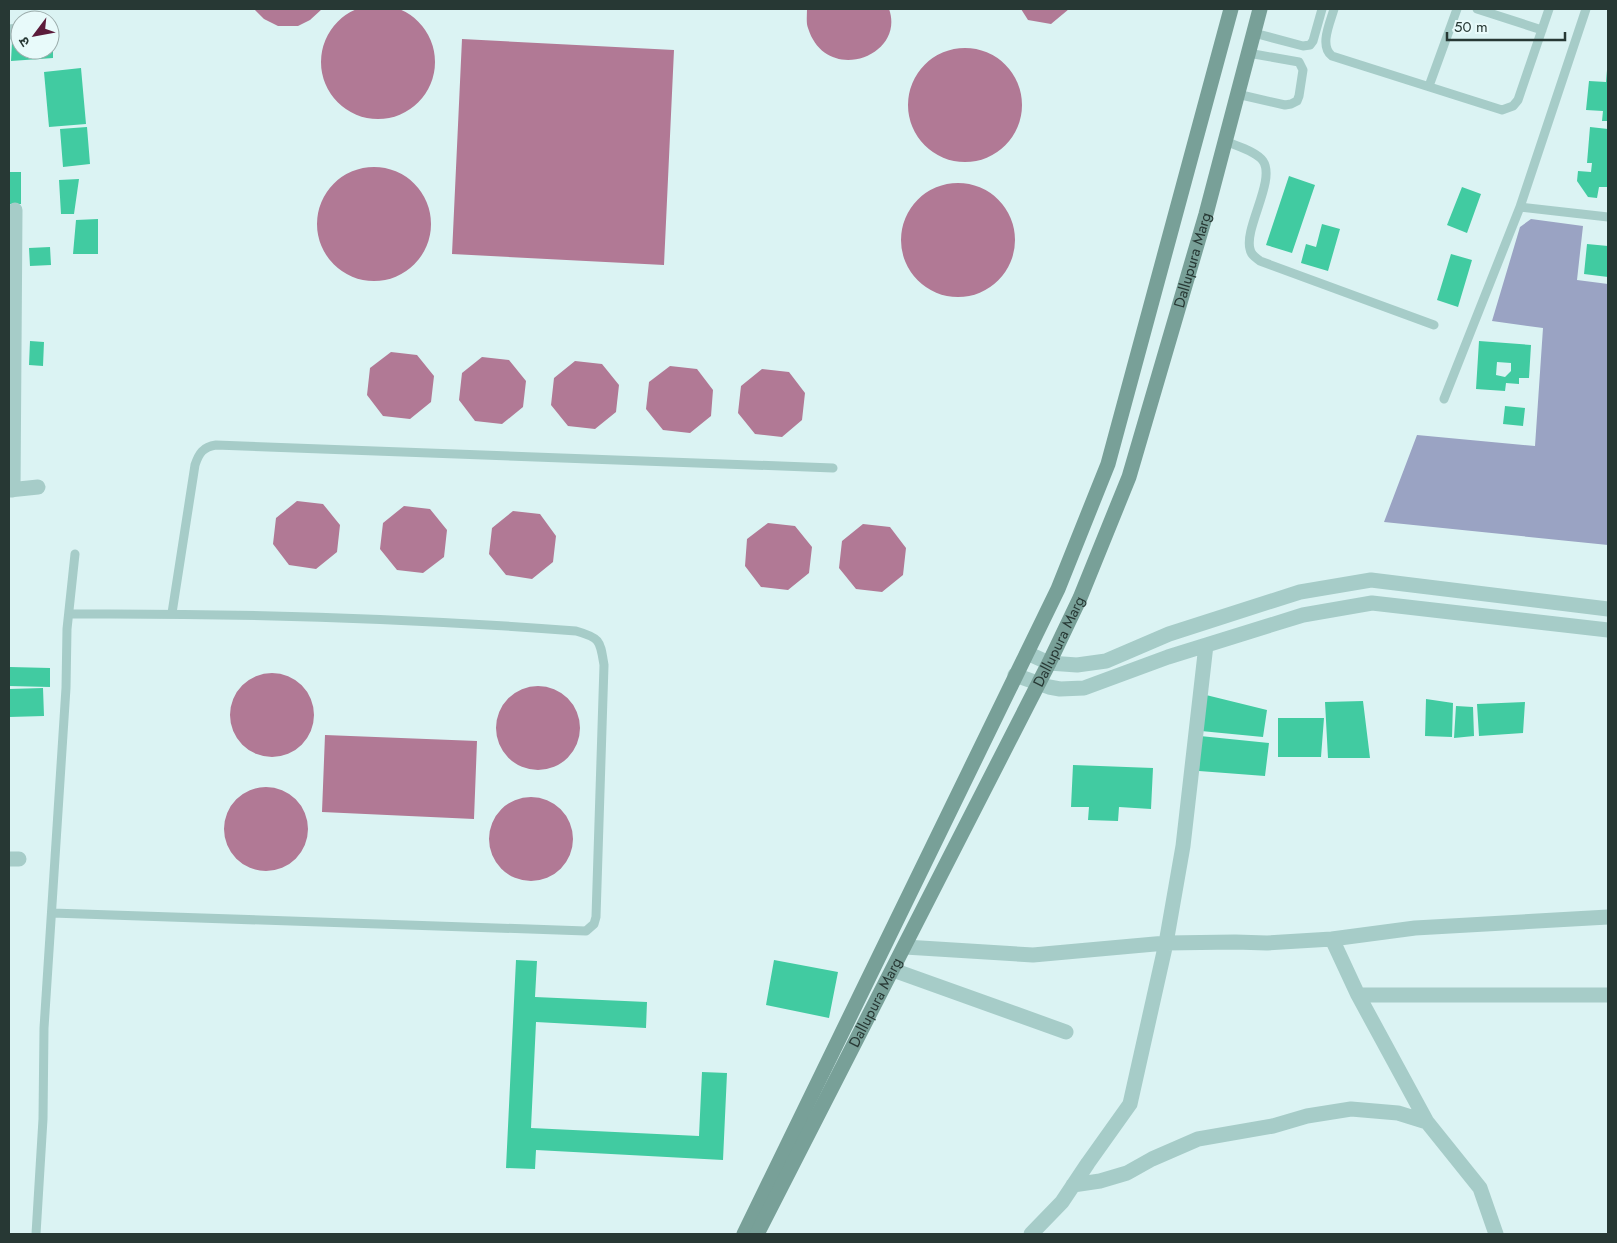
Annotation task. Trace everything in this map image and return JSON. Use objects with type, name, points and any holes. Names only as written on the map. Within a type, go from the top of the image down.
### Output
[{"type":"main road","name":"Dallupura Marg","points":[[744,1234],[1058,589],[1108,464],[1231,9]]},
{"type":"main road","name":"Dallupura Marg","points":[[757,1234],[905,947],[1037,682],[1049,663],[1080,598],[1130,477],[1206,214],[1260,9]]},
{"type":"street","points":[[16,210],[12,289],[11,490],[38,487]]},
{"type":"street","points":[[1027,653],[1049,663],[1077,665],[1106,661],[1169,634],[1300,592],[1371,580],[1608,608]]},
{"type":"street","points":[[1016,675],[1060,689],[1084,688],[1168,657],[1303,614],[1372,603],[1608,630]]},
{"type":"street","points":[[1031,1234],[1062,1202],[1130,1104],[1166,943],[1183,846],[1206,645]]},
{"type":"street","points":[[905,947],[1033,955],[1166,943],[1267,943],[1332,939],[1416,928],[1608,917]]},
{"type":"street","points":[[1332,939],[1358,995],[1428,1122],[1480,1188],[1496,1234]]},
{"type":"street","points":[[893,970],[1066,1032]]},
{"type":"street","points":[[1358,995],[1608,995]]},
{"type":"street","points":[[1073,1185],[1100,1181],[1127,1172],[1152,1159],[1198,1140],[1273,1126],[1307,1116],[1351,1109],[1398,1113],[1428,1122]]},
{"type":"lane","points":[[1254,33],[1303,46],[1310,45],[1313,41],[1322,9]]},
{"type":"lane","points":[[1334,9],[1326,46],[1327,52],[1332,56],[1502,110],[1509,109],[1518,100],[1549,9]]},
{"type":"lane","points":[[1429,86],[1457,9]]},
{"type":"lane","points":[[1477,9],[1542,30]]},
{"type":"lane","points":[[1444,398],[1520,207],[1586,9]]},
{"type":"lane","points":[[1237,94],[1285,105],[1297,101],[1299,96],[1303,70],[1299,62],[1248,53]]},
{"type":"lane","points":[[1225,141],[1258,156],[1264,162],[1266,170],[1264,188],[1250,236],[1249,248],[1252,255],[1260,261],[1434,325]]},
{"type":"lane","points":[[1520,207],[1608,217]]},
{"type":"lane","points":[[172,614],[195,465],[198,454],[206,446],[833,468]]},
{"type":"lane","points":[[36,1234],[43,1119],[44,1028],[69,614],[75,554]]},
{"type":"lane","points":[[52,913],[586,931],[594,924],[596,908],[604,665],[600,644],[592,635],[576,631],[464,622],[172,614],[69,614]]},
{"type":"shaded area","points":[[378,5],[400,9],[418,22],[431,40],[435,62],[431,84],[418,102],[400,115],[378,119],[356,115],[338,102],[325,84],[321,62],[325,40],[338,22],[356,9]]},
{"type":"shaded area","points":[[254,9],[322,9],[310,20],[298,26],[278,26],[264,19]]},
{"type":"shaded area","points":[[807,9],[889,9],[891,26],[886,40],[876,51],[862,58],[846,60],[831,56],[817,46],[807,26]]},
{"type":"shaded area","points":[[1021,9],[1069,9],[1051,24],[1028,20]]},
{"type":"shaded area","points":[[462,39],[674,50],[664,265],[452,254]]},
{"type":"shaded area","points":[[965,48],[987,52],[1006,64],[1018,83],[1022,105],[1018,127],[1006,146],[987,158],[965,162],[943,158],[924,146],[912,127],[908,105],[912,83],[924,64],[943,52]]},
{"type":"shaded area","points":[[374,167],[396,171],[415,183],[427,202],[431,224],[427,246],[415,265],[396,277],[374,281],[352,277],[333,265],[321,246],[317,224],[321,202],[333,183],[352,171]]},
{"type":"shaded area","points":[[958,183],[980,187],[999,199],[1011,218],[1015,240],[1011,262],[999,281],[980,293],[958,297],[936,293],[917,281],[905,262],[901,240],[905,218],[917,199],[936,187]]},
{"type":"shaded area","points":[[1531,219],[1583,226],[1577,280],[1608,284],[1608,545],[1384,522],[1417,435],[1535,446],[1543,328],[1492,321],[1520,227]]},
{"type":"shaded area","points":[[391,352],[417,355],[434,376],[431,402],[410,419],[383,416],[367,395],[370,368]]},
{"type":"shaded area","points":[[482,357],[509,360],[526,381],[523,407],[502,424],[475,421],[459,400],[462,373]]},
{"type":"shaded area","points":[[575,361],[602,364],[619,385],[616,412],[595,429],[568,426],[551,405],[554,378]]},
{"type":"shaded area","points":[[670,366],[697,369],[713,390],[711,416],[690,433],[663,430],[646,409],[649,382]]},
{"type":"shaded area","points":[[762,369],[789,372],[805,393],[802,420],[782,437],[755,434],[738,413],[741,386]]},
{"type":"shaded area","points":[[297,501],[323,504],[340,525],[337,552],[316,569],[289,565],[273,544],[276,518]]},
{"type":"shaded area","points":[[404,506],[430,509],[447,530],[444,557],[423,573],[397,570],[380,549],[383,523]]},
{"type":"shaded area","points":[[513,511],[540,514],[556,536],[553,562],[532,579],[506,575],[489,554],[492,528]]},
{"type":"shaded area","points":[[768,523],[795,526],[812,547],[809,573],[788,590],[761,587],[745,566],[747,539]]},
{"type":"shaded area","points":[[863,524],[890,527],[906,548],[903,575],[882,592],[856,589],[839,568],[842,541]]},
{"type":"shaded area","points":[[272,673],[288,676],[302,685],[311,699],[314,715],[311,731],[302,745],[288,754],[272,757],[256,754],[242,745],[233,731],[230,715],[233,699],[242,685],[256,676]]},
{"type":"shaded area","points":[[538,686],[554,689],[568,698],[577,712],[580,728],[577,744],[568,758],[554,767],[538,770],[522,767],[508,758],[499,744],[496,728],[499,712],[508,698],[522,689]]},
{"type":"shaded area","points":[[325,735],[477,741],[474,819],[322,812]]},
{"type":"shaded area","points":[[266,787],[282,790],[296,799],[305,813],[308,829],[305,845],[296,859],[282,868],[266,871],[250,868],[236,859],[227,845],[224,829],[227,813],[236,799],[250,790]]},
{"type":"shaded area","points":[[531,797],[547,800],[561,809],[570,823],[573,839],[570,855],[561,869],[547,878],[531,881],[515,878],[501,869],[492,855],[489,839],[492,823],[501,809],[515,800]]},
{"type":"building","points":[[81,68],[86,124],[49,127],[44,72]]},
{"type":"building","points":[[1607,70],[1608,121],[1602,121],[1603,111],[1586,110],[1589,81],[1606,82]]},
{"type":"building","points":[[87,127],[90,164],[63,167],[60,129]]},
{"type":"building","points":[[1590,127],[1608,129],[1608,187],[1599,187],[1597,198],[1588,197],[1577,181],[1578,171],[1591,172],[1592,163],[1587,163]]},
{"type":"building","points":[[9,172],[21,172],[21,204],[9,204]]},
{"type":"building","points":[[1289,176],[1315,185],[1292,253],[1266,245]]},
{"type":"building","points":[[79,179],[74,214],[61,214],[59,180]]},
{"type":"building","points":[[1462,187],[1481,194],[1467,233],[1447,225]]},
{"type":"building","points":[[98,219],[98,254],[73,254],[76,220]]},
{"type":"building","points":[[1322,224],[1340,229],[1328,271],[1301,263],[1306,244],[1316,247]]},
{"type":"building","points":[[1587,244],[1608,246],[1608,277],[1584,274]]},
{"type":"building","points":[[50,247],[51,265],[30,266],[29,248]]},
{"type":"building","points":[[1451,254],[1472,260],[1458,307],[1437,300]]},
{"type":"building","points":[[30,341],[44,342],[43,366],[29,365]]},
{"type":"building","points":[[1479,341],[1531,345],[1529,378],[1519,378],[1519,384],[1506,383],[1505,391],[1476,389]],"holes":[[[1497,362],[1511,363],[1511,371],[1505,377],[1496,375]]]},
{"type":"building","points":[[1505,406],[1525,408],[1523,426],[1503,424]]},
{"type":"building","points":[[10,667],[50,668],[50,687],[9,686]]},
{"type":"building","points":[[43,688],[44,716],[9,717],[9,689]]},
{"type":"building","points":[[1206,695],[1267,710],[1263,737],[1201,731]]},
{"type":"building","points":[[1426,699],[1453,703],[1452,737],[1425,736]]},
{"type":"building","points":[[1363,701],[1370,758],[1328,758],[1325,702]]},
{"type":"building","points":[[1525,702],[1523,733],[1479,736],[1477,704]]},
{"type":"building","points":[[1456,706],[1473,707],[1474,736],[1454,738]]},
{"type":"building","points":[[1278,718],[1324,718],[1321,757],[1278,757]]},
{"type":"building","points":[[1200,736],[1269,743],[1265,776],[1199,771]]},
{"type":"building","points":[[1073,765],[1153,768],[1151,809],[1119,807],[1118,821],[1088,820],[1089,807],[1071,807]]},
{"type":"building","points":[[516,960],[537,961],[535,997],[647,1002],[646,1028],[536,1022],[531,1128],[699,1136],[702,1072],[727,1073],[723,1160],[536,1150],[535,1169],[506,1168]]},
{"type":"building","points":[[774,960],[838,972],[829,1018],[766,1005]]}]
